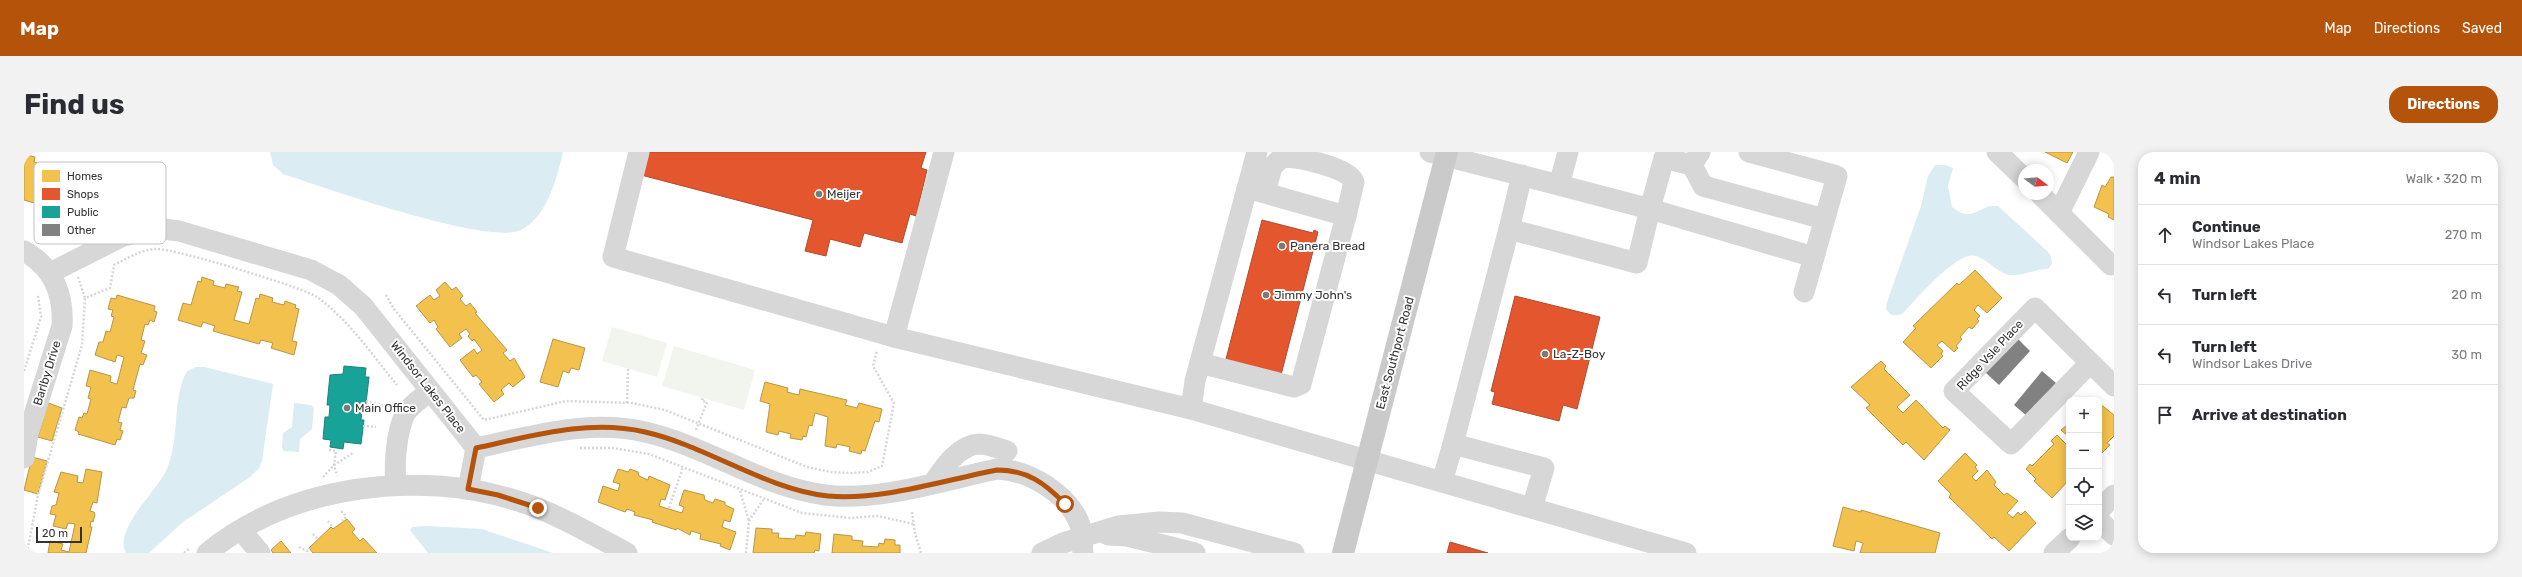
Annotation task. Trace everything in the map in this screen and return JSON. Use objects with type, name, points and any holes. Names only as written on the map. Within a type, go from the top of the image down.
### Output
[{"type":"main road","name":"East Southport Road","points":[[1343,553],[1367,461],[1441,153]]},
{"type":"street","points":[[639,152],[613,258],[887,335],[1190,410],[1686,553]]},
{"type":"street","points":[[887,335],[944,152]]},
{"type":"street","points":[[1256,152],[1256,191]]},
{"type":"street","points":[[1559,185],[1568,152]]},
{"type":"street","points":[[1749,152],[1837,176],[1804,292]]},
{"type":"street","points":[[1997,152],[2018,172]]},
{"type":"street","points":[[2059,213],[2089,152]]},
{"type":"street","points":[[1441,153],[1650,209],[1814,257]]},
{"type":"street","points":[[1510,229],[1637,263],[1650,209],[1660,154],[1696,159],[1703,186],[1824,220]]},
{"type":"street","points":[[1190,410],[1200,362],[1256,191],[1272,167],[1282,157],[1296,158],[1344,171],[1352,178],[1354,182],[1301,384],[1294,387],[1200,362]]},
{"type":"street","points":[[1442,482],[1510,229],[1522,175]]},
{"type":"street","points":[[1256,191],[1346,216]]},
{"type":"street","points":[[2046,200],[2111,265]]},
{"type":"street","name":"Windsor Lakes Place","points":[[166,229],[179,231],[306,268],[339,285],[363,306],[476,448]]},
{"type":"street","name":"Windsor Lakes Place","points":[[50,273],[107,244]]},
{"type":"street","points":[[24,251],[35,258],[50,273]]},
{"type":"street","name":"Barlby Drive","points":[[24,458],[28,434],[62,326],[63,311],[57,285],[50,273]]},
{"type":"street","name":"Ridge Vsle Place","points":[[2090,363],[2011,444],[1954,391],[2035,308],[2114,386]]},
{"type":"street","points":[[396,485],[394,463],[404,417],[413,405],[430,391]]},
{"type":"street","points":[[468,489],[476,448],[570,428],[596,426],[645,432],[689,447],[793,488],[826,495],[867,496],[997,470],[1025,473],[1050,489],[1074,514],[1079,524],[1082,545]]},
{"type":"street","points":[[1453,444],[1544,468],[1532,508]]},
{"type":"street","points":[[934,482],[949,460],[972,446],[986,445],[1007,451]]},
{"type":"street","points":[[207,553],[241,530],[285,509],[338,503],[396,485],[434,485],[468,489],[498,495],[546,511],[627,553]]},
{"type":"street","points":[[2102,508],[2114,495]]},
{"type":"street","points":[[1042,553],[1082,545],[1118,526],[1142,522],[1182,523],[1294,553]]},
{"type":"street","points":[[2102,523],[2114,535]]},
{"type":"street","points":[[241,530],[260,553]]},
{"type":"street","points":[[1082,545],[1100,534],[1127,536],[1195,553]]},
{"type":"street","points":[[2054,553],[2067,541]]},
{"type":"path","points":[[85,298],[110,288],[114,265],[140,252],[158,249],[196,258],[308,292],[317,297],[337,313],[397,385]]},
{"type":"path","points":[[27,553],[38,495],[82,345],[85,298],[82,285],[70,262]]},
{"type":"path","points":[[386,295],[394,309],[484,420],[566,401],[627,403],[665,410],[807,467],[831,472],[868,472],[882,466],[894,403],[873,366],[887,335]]},
{"type":"path","points":[[24,371],[41,317],[38,296]]},
{"type":"path","points":[[627,403],[628,369]]},
{"type":"path","points":[[669,508],[689,447],[707,402],[702,401],[703,398]]},
{"type":"path","points":[[366,401],[384,406]]},
{"type":"path","points":[[364,426],[376,427]]},
{"type":"path","points":[[329,450],[336,451],[334,462],[338,480],[338,503],[346,517],[342,521]]},
{"type":"path","points":[[740,490],[749,521],[746,553]]},
{"type":"path","points":[[749,521],[763,500]]},
{"type":"path","points":[[912,512],[915,533],[921,553]]},
{"type":"path","points":[[328,521],[332,526]]},
{"type":"path","points":[[314,534],[317,538]]},
{"type":"path","points":[[299,548],[307,551],[309,548]]},
{"type":"shaded area","points":[[270,152],[563,152],[550,196],[538,216],[521,230],[503,233],[476,230],[442,223],[367,202],[283,174],[273,165]]},
{"type":"shaded area","points":[[1935,165],[1946,165],[1953,168],[1948,186],[1952,207],[1960,212],[1971,214],[1986,207],[1998,206],[2047,251],[2051,256],[2052,264],[2048,269],[2011,275],[1998,270],[1981,258],[1976,256],[1968,256],[1959,260],[1948,268],[1927,287],[1903,313],[1893,315],[1886,309],[1887,302],[1921,206],[1928,176]]},
{"type":"shaded area","points":[[612,327],[667,343],[657,377],[602,361]]},
{"type":"shaded area","points":[[674,346],[755,370],[744,410],[662,386]]},
{"type":"shaded area","points":[[196,367],[204,367],[273,384],[262,461],[259,468],[250,477],[183,522],[149,553],[126,553],[124,544],[125,533],[130,522],[161,480],[171,459],[177,407],[182,382],[187,371]]},
{"type":"shaded area","points":[[294,403],[311,405],[314,408],[312,429],[300,439],[299,452],[284,451],[282,448],[283,433],[292,427]]},
{"type":"shaded area","points":[[427,526],[482,529],[553,553],[428,553],[410,530],[412,527]]},
{"type":"building: Homes","points":[[2045,152],[2073,152],[2067,163]]},
{"type":"building: Homes","points":[[27,155],[35,157],[34,203],[24,200],[24,158],[26,159]]},
{"type":"building: Homes","points":[[2111,177],[2114,177],[2114,220],[2108,217],[2109,214],[2094,207],[2102,185],[2105,187]]},
{"type":"building: Homes","points":[[1975,270],[2002,298],[1987,313],[1978,305],[1974,310],[1980,316],[1977,319],[1979,321],[1972,329],[1969,327],[1960,337],[1962,339],[1956,346],[1958,348],[1954,352],[1942,341],[1937,345],[1943,351],[1941,354],[1943,356],[1931,368],[1903,342],[1916,328],[1913,326],[1957,283],[1959,285]]},
{"type":"building: Homes","points":[[202,277],[214,281],[213,285],[225,288],[226,284],[239,287],[237,291],[242,292],[234,320],[249,324],[256,298],[259,299],[260,294],[273,298],[272,302],[284,305],[285,301],[296,305],[295,308],[299,309],[292,341],[297,342],[294,355],[271,348],[273,343],[261,340],[259,344],[213,331],[215,326],[203,322],[201,327],[178,320],[183,303],[191,305],[198,281],[201,282]]},
{"type":"building: Homes","points":[[445,282],[452,290],[456,287],[463,296],[460,299],[466,306],[470,303],[477,312],[475,313],[507,350],[503,353],[510,361],[514,358],[525,377],[513,387],[509,383],[501,390],[504,394],[494,402],[479,384],[482,382],[476,375],[473,377],[460,360],[474,349],[477,354],[482,350],[474,339],[472,341],[468,336],[470,334],[466,329],[459,334],[462,338],[450,347],[436,329],[438,327],[434,320],[430,323],[416,306],[430,295],[434,300],[440,296],[436,290]]},
{"type":"building: Homes","points":[[117,295],[155,306],[154,311],[157,312],[154,322],[150,320],[148,325],[145,324],[141,340],[145,341],[141,353],[147,355],[143,365],[140,364],[133,390],[136,391],[134,398],[129,398],[126,408],[122,407],[118,422],[122,423],[120,430],[123,431],[120,440],[117,439],[115,445],[78,434],[79,432],[75,430],[79,417],[82,418],[84,413],[87,414],[91,399],[88,398],[91,387],[86,386],[90,370],[111,376],[110,382],[117,384],[124,357],[117,355],[115,362],[95,355],[99,342],[103,342],[106,331],[110,332],[114,317],[111,316],[113,310],[108,309],[111,298],[116,299]]},
{"type":"building: Homes","points":[[553,339],[585,348],[579,370],[571,368],[569,373],[563,371],[558,387],[540,382]]},
{"type":"building: Homes","points":[[1881,361],[1886,366],[1884,369],[1910,395],[1897,407],[1903,413],[1916,400],[1943,428],[1945,426],[1950,430],[1924,460],[1906,442],[1903,445],[1866,408],[1870,405],[1851,387]]},
{"type":"building: Homes","points":[[765,382],[788,388],[787,392],[799,395],[800,389],[847,400],[845,405],[857,408],[859,403],[882,409],[879,422],[875,421],[865,451],[862,450],[861,454],[849,451],[850,447],[837,444],[836,448],[825,446],[828,417],[815,413],[812,426],[809,425],[806,437],[803,436],[802,440],[790,438],[791,434],[779,431],[778,435],[766,432],[770,404],[760,401]]},
{"type":"building: Homes","points":[[48,403],[62,408],[52,441],[38,437]]},
{"type":"building: Homes","points":[[2102,405],[2114,415],[2114,436],[2107,443],[2110,445],[2102,453]]},
{"type":"building: Homes","points":[[2066,426],[2066,434],[2061,430]]},
{"type":"building: Homes","points":[[2057,435],[2066,444],[2066,483],[2052,498],[2034,481],[2036,479],[2026,469],[2030,464],[2032,466],[2054,444],[2051,441]]},
{"type":"building: Homes","points":[[1965,453],[1977,465],[1975,467],[1978,471],[1972,477],[1976,481],[1987,470],[1996,482],[1994,485],[2004,495],[2007,493],[2018,501],[2007,513],[2013,518],[2018,512],[2021,515],[2025,511],[2036,523],[2009,551],[1994,537],[1992,539],[1949,497],[1951,494],[1938,481]]},
{"type":"building: Homes","points":[[32,457],[47,461],[38,494],[24,490]]},
{"type":"building: Homes","points":[[86,469],[102,472],[97,503],[93,502],[90,511],[94,512],[95,515],[93,522],[91,521],[90,527],[92,527],[86,553],[48,553],[50,541],[63,544],[61,550],[69,552],[75,524],[68,523],[66,529],[53,526],[56,515],[50,514],[52,506],[56,505],[59,493],[54,492],[61,472],[78,476],[77,482],[83,483]]},
{"type":"building: Homes","points":[[618,469],[628,472],[630,469],[638,472],[639,476],[648,480],[649,476],[670,485],[665,500],[661,499],[659,506],[682,513],[684,507],[679,505],[684,490],[704,495],[705,500],[713,503],[715,499],[725,502],[725,505],[734,509],[730,522],[724,520],[722,527],[736,532],[730,550],[720,546],[721,544],[700,539],[701,534],[691,531],[690,535],[677,528],[676,530],[652,522],[653,520],[634,515],[635,512],[627,509],[625,512],[598,502],[603,486],[618,491],[620,484],[613,482]]},
{"type":"building: Homes","points":[[1843,507],[1861,512],[1861,510],[1940,533],[1935,553],[1860,553],[1863,543],[1856,541],[1854,551],[1833,546]]},
{"type":"building: Homes","points":[[347,519],[355,529],[352,532],[360,541],[363,538],[377,553],[313,553],[309,548],[331,527],[333,529]]},
{"type":"building: Homes","points":[[756,528],[772,529],[772,533],[779,533],[778,538],[795,539],[796,535],[805,536],[806,532],[821,534],[819,551],[815,550],[814,553],[753,553]]},
{"type":"building: Homes","points":[[834,534],[852,536],[852,540],[863,541],[862,546],[878,547],[879,543],[884,544],[885,539],[895,540],[895,545],[900,545],[900,553],[832,553]]},
{"type":"building: Homes","points":[[281,541],[291,553],[273,553],[271,550]]},
{"type":"building: Shops","name":"Meijer","points":[[647,152],[926,152],[921,168],[927,170],[916,216],[910,214],[902,243],[864,233],[860,247],[830,239],[826,256],[805,251],[813,220],[641,175]]},
{"type":"building: Shops","points":[[1262,220],[1313,233],[1314,230],[1318,232],[1281,375],[1226,359]]},
{"type":"building: Shops","name":"La-Z-Boy","points":[[1515,296],[1600,317],[1577,409],[1563,405],[1559,421],[1492,404],[1495,392],[1491,391]]},
{"type":"building: Shops","points":[[1450,542],[1488,553],[1447,553]]},
{"type":"building: Public","name":"Main Office","points":[[344,366],[366,368],[365,377],[369,377],[365,412],[362,411],[361,420],[364,420],[361,444],[344,442],[343,449],[330,447],[331,440],[323,439],[325,417],[329,417],[330,405],[327,405],[330,375],[343,374]]},
{"type":"building: Other","points":[[2017,338],[2030,351],[1999,385],[1985,372]]},
{"type":"building: Other","points":[[2042,371],[2056,383],[2028,417],[2014,405]]},
{"type":"place","name":"Meijer","points":[[819,194]]},
{"type":"place","name":"Panera Bread","points":[[1282,246]]},
{"type":"place","name":"Jimmy John's","points":[[1266,295]]},
{"type":"place","name":"La-Z-Boy","points":[[1545,354]]},
{"type":"place","name":"Main Office","points":[[347,408]]},
{"type":"route","points":[[538,508],[498,495],[468,489],[476,448],[570,428],[588,426],[618,427],[645,432],[665,438],[793,488],[820,494],[849,497],[867,496],[997,470],[1008,470],[1018,471],[1030,475],[1050,489],[1065,504]]}]
